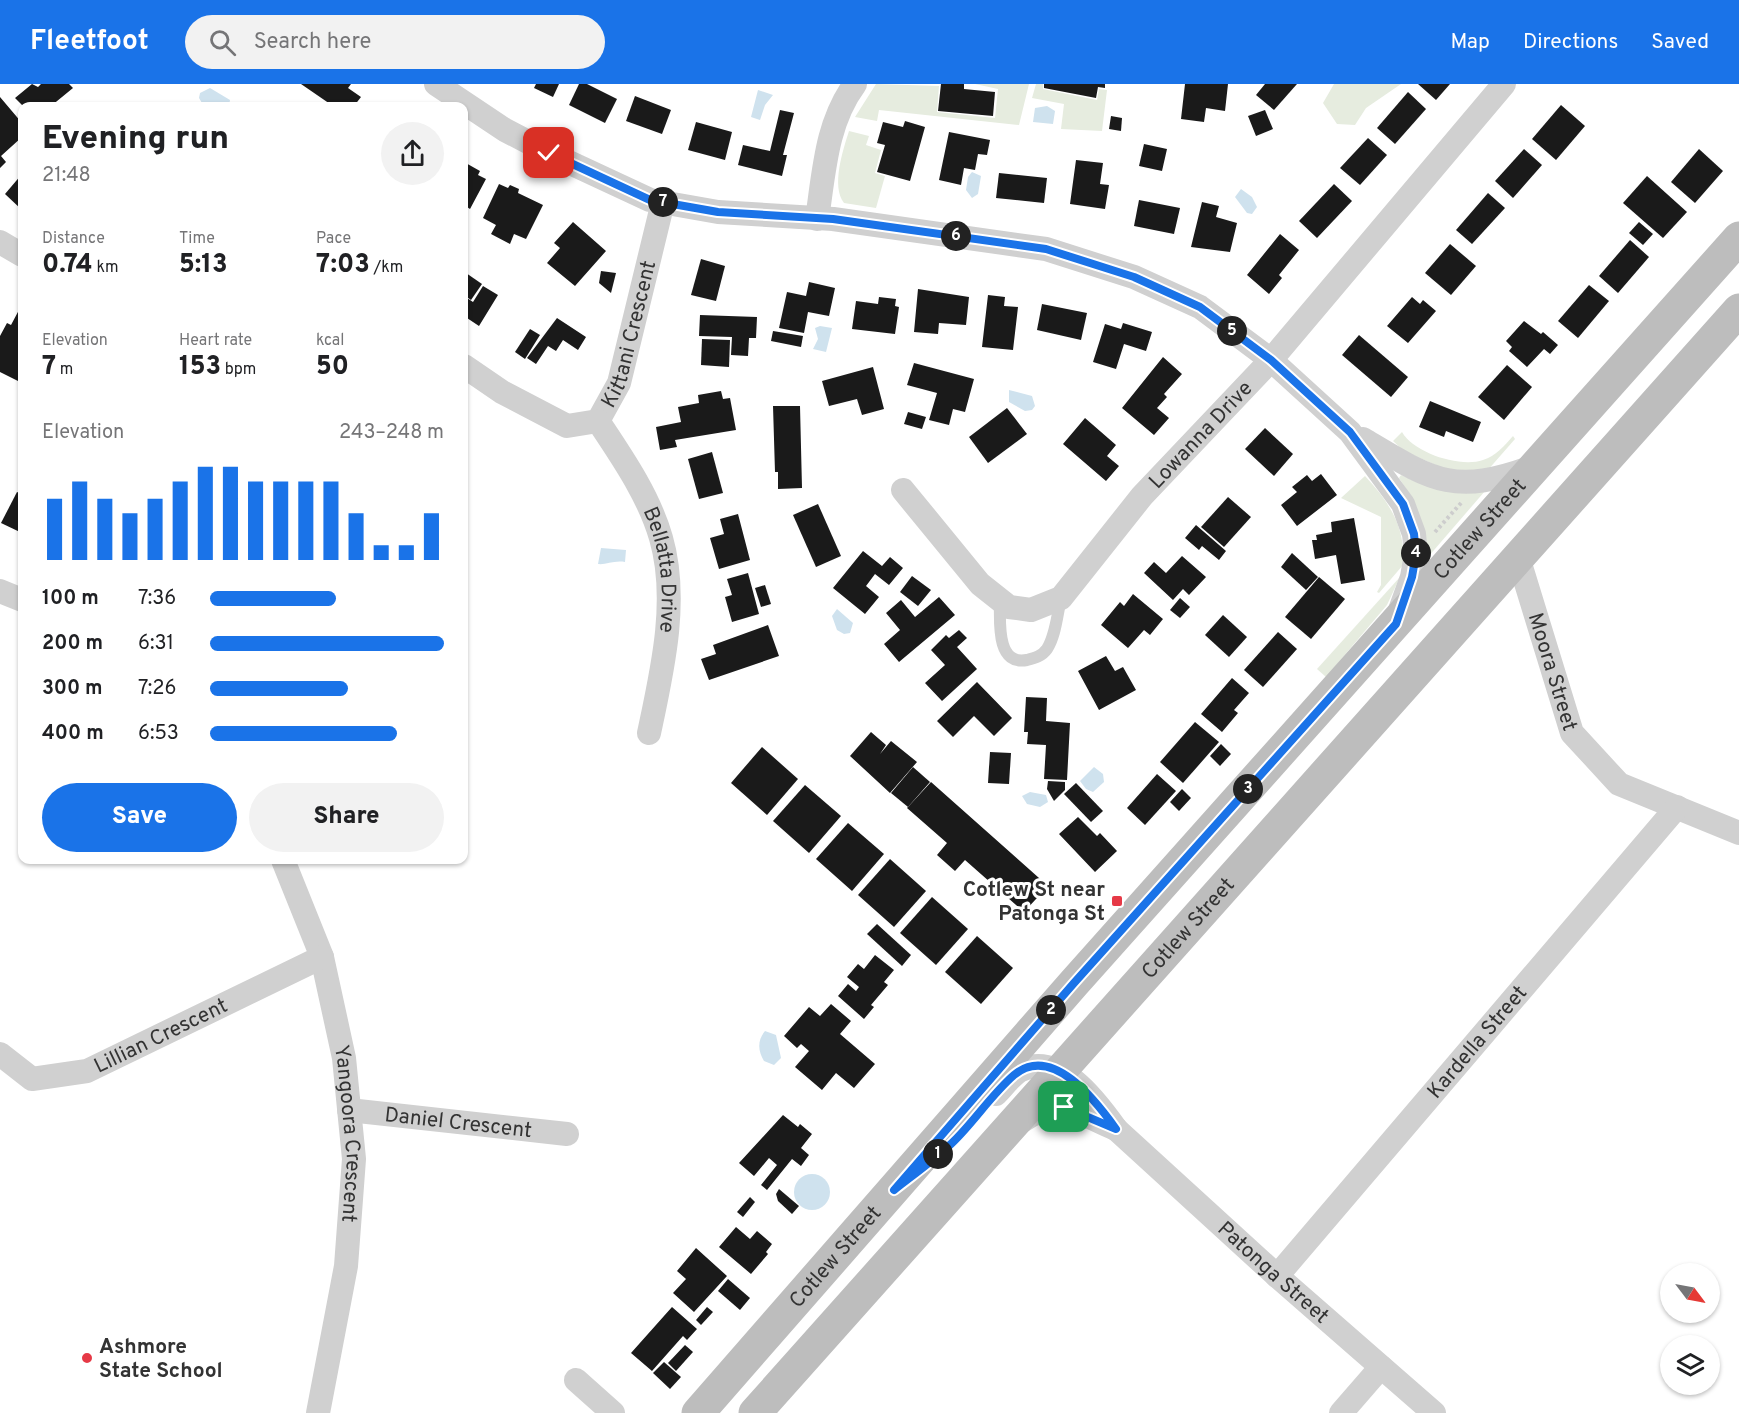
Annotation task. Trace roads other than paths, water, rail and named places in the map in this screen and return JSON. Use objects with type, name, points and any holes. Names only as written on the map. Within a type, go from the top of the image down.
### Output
[{"type":"main road","name":"Cotlew Street","points":[[698,1413],[832,1257],[1396,624],[1532,467],[1615,376],[1736,252]]},
{"type":"main road","name":"Cotlew Street","points":[[755,1413],[1739,310]]},
{"type":"street","points":[[436,84],[463,102]]},
{"type":"street","points":[[817,219],[832,126],[841,105],[855,84]]},
{"type":"street","name":"Lowanna Drive","points":[[1061,598],[1142,496],[1271,360],[1504,84]]},
{"type":"street","points":[[468,105],[505,130],[549,153],[650,200],[718,212],[833,219],[1046,249],[1134,277],[1200,307],[1271,360],[1350,432],[1403,504],[1414,534],[1416,554],[1412,577],[1396,624]]},
{"type":"street","name":"Kittani Crescent","points":[[468,369],[502,392],[567,426],[598,421],[620,383],[663,202]]},
{"type":"street","points":[[0,242],[18,253]]},
{"type":"street","points":[[1705,348],[1727,339],[1739,339]]},
{"type":"street","name":"Bellatta Drive","points":[[598,421],[643,495],[661,538],[668,604],[662,672],[649,733]]},
{"type":"street","points":[[1350,432],[1414,470],[1441,481],[1469,483],[1500,478],[1532,467]]},
{"type":"street","points":[[903,490],[980,584],[1000,601],[1020,611],[1044,606],[1061,598]]},
{"type":"street","name":"Moora Street","points":[[1518,556],[1572,733],[1619,784],[1739,833]]},
{"type":"street","points":[[0,591],[18,598]]},
{"type":"street","name":"Kardella Street","points":[[1277,1276],[1677,807]]},
{"type":"street","name":"Yangoora Crescent","points":[[285,864],[322,957],[344,1058],[354,1159],[346,1266],[318,1413]]},
{"type":"street","name":"Lillian Crescent","points":[[0,1054],[32,1078],[87,1071],[322,957]]},
{"type":"street","points":[[894,1190],[952,1143],[1016,1073],[1031,1067],[1059,1071]]},
{"type":"street","name":"Patonga Street","points":[[1059,1071],[1089,1095],[1116,1129],[1277,1276],[1434,1413]]},
{"type":"street","name":"Patonga Street","points":[[1003,1134],[1036,1112],[1054,1106],[1073,1110],[1116,1129]]},
{"type":"street","name":"Daniel Crescent","points":[[349,1110],[567,1134]]},
{"type":"street","points":[[1341,1413],[1381,1367]]},
{"type":"street","points":[[576,1380],[613,1413]]},
{"type":"lane","points":[[1000,601],[1003,648],[1011,657],[1022,661],[1036,658],[1047,649],[1061,598]]},
{"type":"water","points":[[210,88],[230,100],[230,102],[201,102],[200,93]]},
{"type":"water","points":[[758,90],[773,95],[765,105],[760,120],[751,117]]},
{"type":"water","points":[[1047,106],[1055,111],[1053,124],[1033,122],[1035,108]]},
{"type":"water","points":[[972,172],[981,176],[978,194],[972,198],[966,190],[968,177]]},
{"type":"water","points":[[1241,189],[1252,197],[1257,207],[1252,214],[1247,213],[1235,197]]},
{"type":"water","points":[[820,326],[832,328],[826,352],[813,349],[818,339],[815,328]]},
{"type":"water","points":[[1009,390],[1032,396],[1035,406],[1032,410],[1025,411],[1009,402]]},
{"type":"water","points":[[601,548],[626,550],[625,562],[598,564]]},
{"type":"water","points":[[837,609],[853,623],[850,633],[844,634],[837,630],[832,616]]},
{"type":"water","points":[[1094,767],[1103,774],[1104,782],[1093,792],[1086,789],[1080,781]]},
{"type":"water","points":[[1030,792],[1046,795],[1048,802],[1040,807],[1027,804],[1022,796]]},
{"type":"water","points":[[765,1031],[776,1035],[781,1058],[774,1065],[764,1061],[760,1054],[759,1046]]},
{"type":"water","points":[[812,1174],[825,1179],[830,1192],[825,1205],[812,1210],[799,1205],[794,1192],[799,1179]]},
{"type":"place","name":"Cotlew St near Patonga St","points":[[1117,901]]},
{"type":"place","name":"Ashmore State School","points":[[87,1358]]}]
